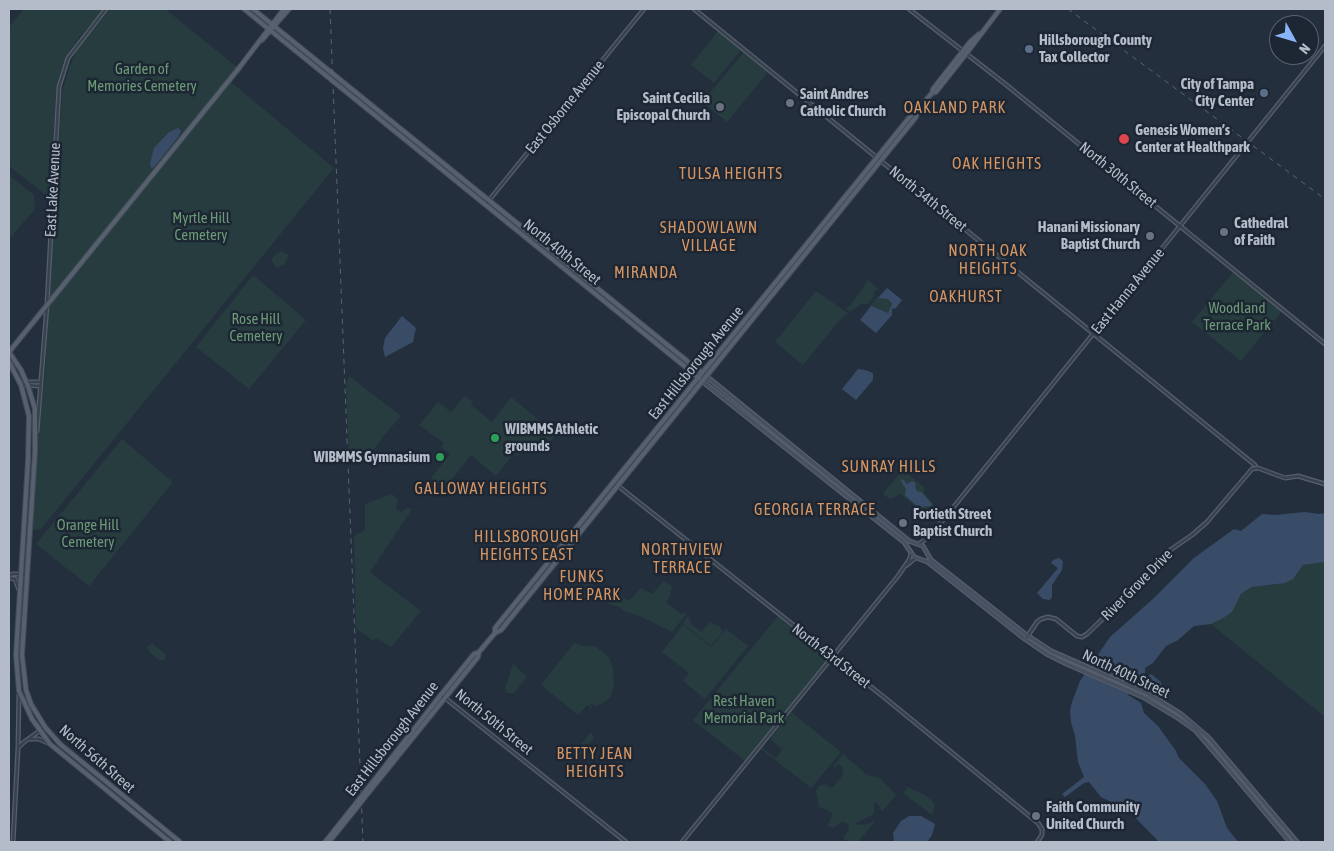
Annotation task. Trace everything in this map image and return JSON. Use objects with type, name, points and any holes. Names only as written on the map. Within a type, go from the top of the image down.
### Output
[{"type":"main road","name":"North 40th Street","points":[[244,9],[571,274],[909,541],[918,544]]},
{"type":"main road","name":"North 40th Street","points":[[253,9],[585,278],[808,467],[904,542],[911,552]]},
{"type":"main road","points":[[9,352],[270,29],[284,9]]},
{"type":"main road","points":[[273,25],[289,9]]},
{"type":"main road","name":"East Hillsborough Avenue","points":[[495,633],[496,628],[532,587],[541,572],[702,377],[765,295],[792,266],[879,159],[913,113],[918,110],[932,93],[936,92],[964,53],[1000,9]]},
{"type":"main road","name":"East Hillsborough Avenue","points":[[325,842],[478,657],[479,652],[495,633],[501,630],[530,589],[612,491],[618,476],[744,330],[786,276],[797,256],[879,159]]},
{"type":"main road","points":[[566,270],[577,272]]},
{"type":"main road","points":[[571,274],[585,278]]},
{"type":"main road","points":[[765,295],[766,302]]},
{"type":"main road","points":[[744,330],[746,319]]},
{"type":"main road","name":"North 56th Street","points":[[9,352],[28,384],[35,409],[35,452],[23,668],[26,690],[31,704],[45,727],[64,748],[180,842]]},
{"type":"main road","points":[[9,362],[21,386]]},
{"type":"main road","name":"North 56th Street","points":[[21,386],[29,416],[29,438],[16,655],[19,691],[39,731],[50,744],[170,842]]},
{"type":"main road","points":[[28,461],[32,466],[30,490],[32,496]]},
{"type":"main road","points":[[918,544],[924,549],[923,556],[916,558],[911,552],[912,547],[918,544]]},
{"type":"main road","name":"North 40th Street","points":[[924,549],[930,560],[1028,636],[1081,667]]},
{"type":"main road","name":"North 40th Street","points":[[916,558],[926,561],[1025,639],[1047,654],[1160,701],[1181,714],[1198,728],[1233,765],[1296,842]]},
{"type":"main road","points":[[951,580],[962,584]]},
{"type":"main road","name":"North 40th Street","points":[[1131,689],[1194,730],[1290,842]]},
{"type":"main road","name":"East Hillsborough Avenue","points":[[330,842],[357,804]]},
{"type":"street","name":"East Lake Avenue","points":[[35,452],[47,305],[59,87],[68,58],[106,9]]},
{"type":"street","name":"East Osborne Avenue","points":[[486,204],[644,9]]},
{"type":"street","name":"North 34th Street","points":[[694,9],[1254,465]]},
{"type":"street","name":"North 30th Street","points":[[909,9],[1181,225],[1325,344]]},
{"type":"street","name":"East Hanna Avenue","points":[[924,549],[931,535],[1325,46]]},
{"type":"street","points":[[21,386],[41,384]]},
{"type":"street","name":"River Grove Drive","points":[[1025,639],[1041,618],[1048,617],[1056,619],[1077,636],[1082,637],[1087,634],[1144,578],[1163,555],[1207,522],[1252,469],[1258,468],[1284,478],[1298,476],[1325,484]]},
{"type":"street","name":"North 43rd Street","points":[[615,484],[1038,823],[1042,829],[1042,835],[1038,842]]},
{"type":"street","name":"East Hanna Avenue","points":[[918,544],[931,535]]},
{"type":"street","points":[[904,568],[911,552]]},
{"type":"street","points":[[682,842],[904,568],[916,558]]},
{"type":"street","points":[[9,577],[12,574],[27,574]]},
{"type":"street","points":[[9,577],[15,579],[19,590]]},
{"type":"street","points":[[13,842],[19,691]]},
{"type":"street","name":"North 50th Street","points":[[443,697],[626,842]]},
{"type":"street","points":[[18,748],[45,727]]},
{"type":"street","points":[[28,739],[39,739],[50,744]]},
{"type":"green space","name":"Garden of Memories Cemetery","points":[[24,9],[104,9],[78,39],[68,54],[61,70],[56,94],[51,199],[9,166],[9,27]]},
{"type":"green space","name":"Garden of Memories Cemetery","points":[[110,9],[165,9],[237,67],[51,298],[49,298],[62,92],[77,50]]},
{"type":"green space","points":[[718,31],[741,50],[714,83],[691,65]]},
{"type":"green space","points":[[744,52],[768,72],[727,122],[702,102]]},
{"type":"green space","name":"Myrtle Hill Cemetery","points":[[231,82],[334,168],[41,529],[32,530],[38,435],[45,375],[48,308]]},
{"type":"green space","points":[[9,175],[34,195],[35,209],[9,239]]},
{"type":"green space","points":[[281,251],[289,255],[284,265],[277,268],[271,261]]},
{"type":"green space","name":"Woodland Terrace Park","points":[[1233,272],[1282,311],[1241,361],[1192,322]]},
{"type":"green space","name":"Rose Hill Cemetery","points":[[253,275],[306,320],[249,389],[196,347]]},
{"type":"green space","points":[[868,280],[878,289],[873,293],[875,295],[868,304],[861,304],[850,312],[846,308],[850,306]]},
{"type":"green space","points":[[816,291],[848,313],[838,322],[803,365],[775,342]]},
{"type":"green space","points":[[877,297],[889,299],[892,304],[888,313],[870,306]]},
{"type":"green space","points":[[349,376],[401,416],[366,460],[357,454],[349,455],[346,383]]},
{"type":"green space","name":"WIBMMS Athletic grounds","points":[[465,396],[473,402],[471,405],[492,422],[511,397],[556,434],[542,452],[530,443],[518,456],[514,453],[496,476],[471,455],[444,489],[431,478],[450,454],[441,447],[444,443],[419,425],[438,402],[451,412]]},
{"type":"green space","name":"Orange Hill Cemetery","points":[[122,439],[173,482],[89,586],[36,544]]},
{"type":"green space","points":[[904,471],[924,487],[924,493],[934,505],[927,515],[900,494],[890,499],[884,495],[884,492],[900,473]]},
{"type":"green space","points":[[392,494],[398,500],[396,509],[401,512],[407,508],[412,509],[370,572],[421,611],[391,647],[376,638],[373,641],[356,628],[354,536],[365,530],[365,504]]},
{"type":"green space","points":[[1325,562],[1325,717],[1211,624],[1232,612],[1241,594],[1252,587],[1285,583],[1297,574],[1303,565]]},
{"type":"green space","points":[[664,581],[672,586],[670,596],[666,602],[681,614],[685,612],[686,614],[672,632],[640,616],[626,612],[618,606],[611,605],[590,591],[582,583],[587,582],[602,591],[614,591],[629,601],[641,588],[652,594]]},
{"type":"green space","points":[[688,616],[692,625],[701,632],[710,622],[719,626],[723,631],[711,646],[683,624],[675,634]]},
{"type":"green space","name":"Rest Haven Memorial Park","points":[[778,616],[829,657],[745,761],[693,720]]},
{"type":"green space","name":"Rest Haven Memorial Park","points":[[683,625],[711,647],[726,629],[748,646],[705,699],[683,681],[689,673],[662,652]]},
{"type":"green space","points":[[152,643],[166,655],[164,660],[159,660],[149,652],[147,647]]},
{"type":"green space","points":[[574,643],[584,646],[595,646],[610,659],[613,668],[614,685],[611,697],[600,705],[595,706],[591,703],[590,705],[593,707],[591,708],[587,705],[578,715],[541,685]]},
{"type":"green space","points":[[513,664],[527,677],[514,693],[507,693],[505,689]]},
{"type":"green space","name":"Rest Haven Memorial Park","points":[[791,712],[841,752],[811,788],[761,749],[776,758],[782,749],[770,739]]},
{"type":"green space","points":[[591,732],[594,738],[575,761],[570,757]]},
{"type":"green space","points":[[843,754],[867,775],[880,778],[896,795],[882,812],[877,803],[874,803],[874,814],[856,823],[858,825],[868,824],[876,820],[858,842],[848,842],[843,838],[849,829],[848,824],[841,822],[834,828],[827,826],[832,816],[831,812],[819,807],[816,791],[819,786],[825,784],[833,787],[842,776],[843,768],[838,764],[835,768],[833,767]]},
{"type":"green space","points":[[908,787],[925,795],[935,804],[932,815],[903,793]]},
{"type":"water","points":[[178,128],[181,131],[178,137],[154,167],[151,168],[150,163],[154,148],[169,132]]},
{"type":"water","points":[[887,288],[902,300],[896,308],[892,309],[892,315],[876,333],[860,320],[871,306],[888,313],[892,304],[888,299],[878,298]]},
{"type":"water","points":[[402,316],[416,328],[413,342],[385,357],[383,348],[385,338]]},
{"type":"water","points":[[858,369],[873,373],[873,380],[856,400],[842,389]]},
{"type":"water","points":[[901,479],[906,484],[913,481],[916,484],[917,491],[921,492],[932,504],[931,506],[918,507],[905,495],[906,489]]},
{"type":"water","points":[[1305,512],[1325,513],[1325,562],[1303,565],[1293,579],[1285,583],[1252,587],[1241,594],[1232,612],[1211,624],[1194,626],[1178,640],[1166,646],[1153,663],[1145,668],[1145,673],[1141,680],[1133,682],[1128,695],[1141,703],[1144,713],[1158,726],[1179,758],[1205,784],[1217,801],[1227,828],[1238,842],[1159,842],[1129,811],[1101,797],[1089,782],[1084,783],[1065,797],[1062,794],[1084,777],[1078,762],[1075,736],[1071,722],[1070,711],[1072,702],[1080,681],[1110,637],[1154,598],[1194,558],[1234,529],[1241,531],[1262,514],[1275,515]]},
{"type":"water","points":[[1059,558],[1063,561],[1062,570],[1052,585],[1052,597],[1050,600],[1043,599],[1037,593],[1058,568],[1051,563]]},
{"type":"water","points":[[1151,674],[1161,682],[1162,687],[1159,692],[1148,686],[1148,676]]},
{"type":"water","points":[[909,816],[921,816],[935,824],[932,835],[927,842],[894,842],[893,833],[901,821]]},
{"type":"pier","points":[[1088,665],[1133,684],[1129,694],[1082,673]]},
{"type":"railway","points":[[330,9],[363,842]]},
{"type":"railway","points":[[1068,9],[1325,199]]},
{"type":"place","name":"Hillsborough County Tax Collector","points":[[1029,49]]},
{"type":"place","name":"City of Tampa City Center","points":[[1264,93]]},
{"type":"place","name":"Saint Andres Catholic Church","points":[[790,103]]},
{"type":"place","name":"Saint Cecilia Episcopal Church","points":[[720,107]]},
{"type":"place","name":"Genesis Women’s Center at Healthpark","points":[[1124,139]]},
{"type":"place","name":"Cathedral of Faith","points":[[1224,232]]},
{"type":"place","name":"Hanani Missionary Baptist Church","points":[[1150,236]]},
{"type":"place","name":"WIBMMS Athletic grounds","points":[[495,438]]},
{"type":"place","name":"WIBMMS Gymnasium","points":[[440,457]]},
{"type":"place","name":"Fortieth Street Baptist Church","points":[[903,523]]},
{"type":"place","name":"Faith Community United Church","points":[[1036,816]]},
{"type":"district","name":"OAKLAND PARK","points":[[955,108]]},
{"type":"district","name":"OAK HEIGHTS","points":[[997,164]]},
{"type":"district","name":"TULSA HEIGHTS","points":[[731,174]]},
{"type":"district","name":"SHADOWLAWN VILLAGE","points":[[709,237]]},
{"type":"district","name":"NORTH OAK HEIGHTS","points":[[988,260]]},
{"type":"district","name":"MIRANDA","points":[[646,273]]},
{"type":"district","name":"OAKHURST","points":[[966,297]]},
{"type":"district","name":"SUNRAY HILLS","points":[[889,467]]},
{"type":"district","name":"GALLOWAY HEIGHTS","points":[[481,489]]},
{"type":"district","name":"GEORGIA TERRACE","points":[[815,510]]},
{"type":"district","name":"HILLSBOROUGH HEIGHTS EAST","points":[[527,546]]},
{"type":"district","name":"NORTHVIEW TERRACE","points":[[682,559]]},
{"type":"district","name":"FUNKS HOME PARK","points":[[582,586]]},
{"type":"district","name":"BETTY JEAN HEIGHTS","points":[[595,763]]}]
